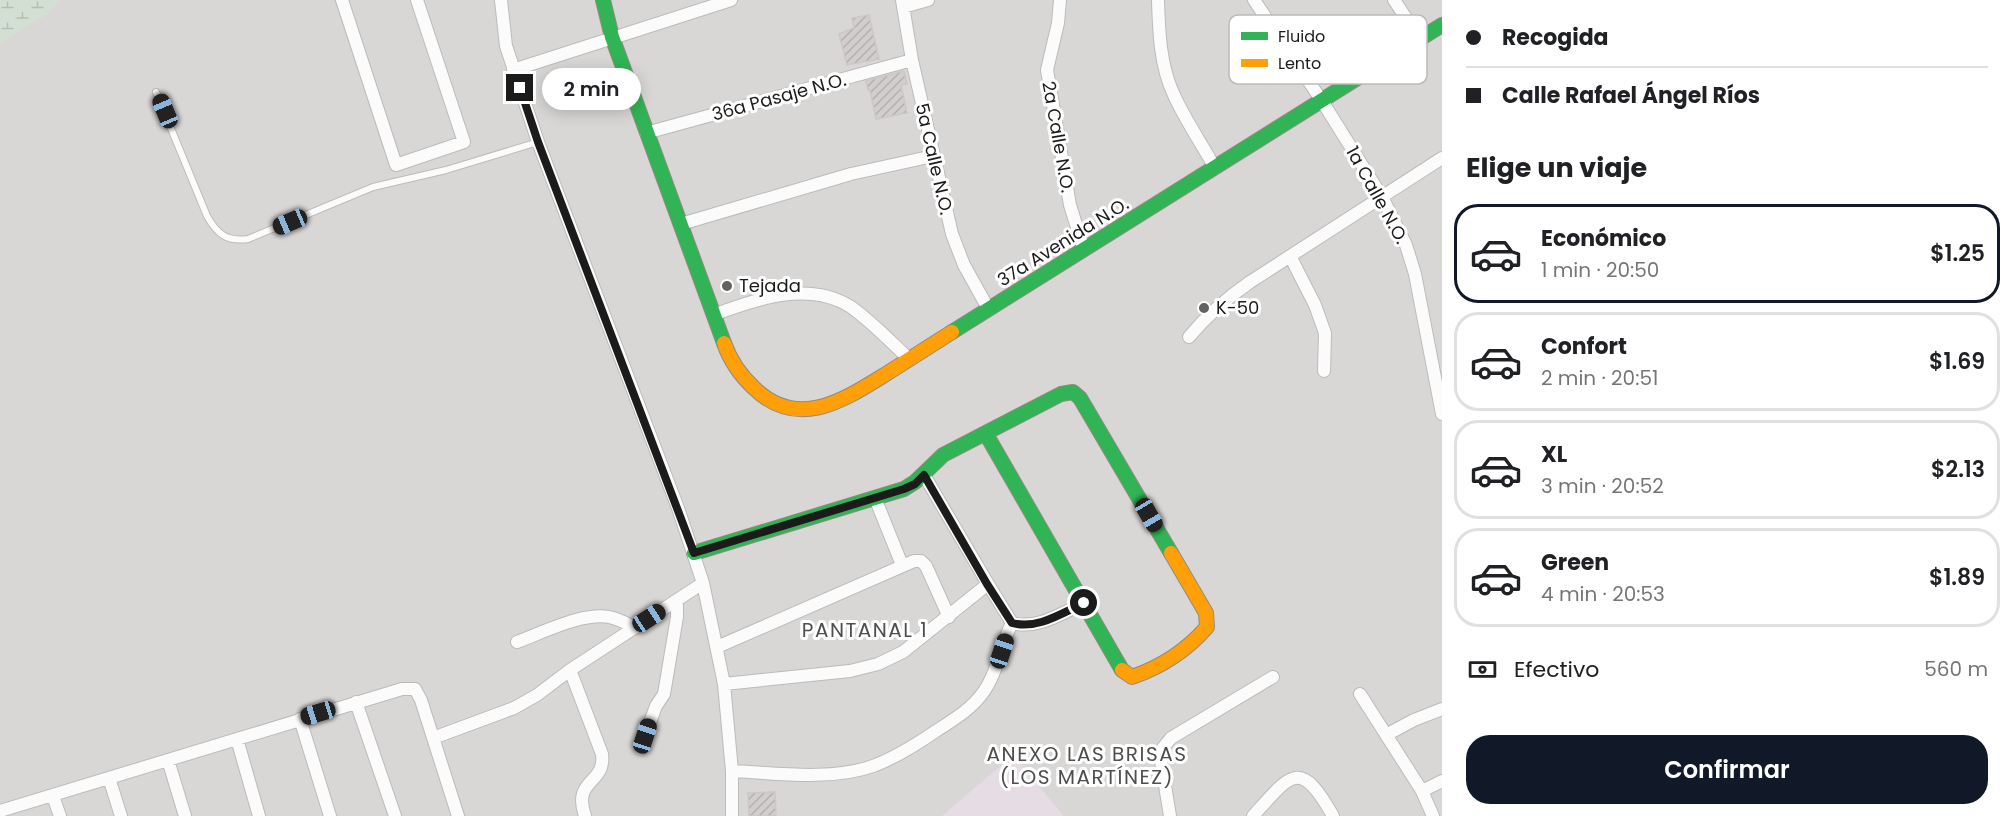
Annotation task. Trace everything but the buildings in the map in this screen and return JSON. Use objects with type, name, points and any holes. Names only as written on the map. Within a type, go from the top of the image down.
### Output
[{"type":"street","points":[[342,0],[396,165],[465,142],[417,0]]},
{"type":"street","points":[[501,0],[502,22],[513,70],[538,142],[678,508],[703,583],[724,684],[732,771],[732,816]]},
{"type":"street","name":"37a Avenida N.O.","points":[[603,0],[612,38],[727,353],[740,374],[754,390],[773,403],[792,409],[815,409],[837,402],[989,310],[1349,84]]},
{"type":"street","points":[[513,70],[731,0]]},
{"type":"street","points":[[902,4],[928,0]]},
{"type":"street","name":"2a Calle N.O.","points":[[1060,0],[1058,23],[1047,70],[1070,205],[1084,250]]},
{"type":"street","points":[[1158,0],[1164,64],[1173,95],[1215,168]]},
{"type":"street","name":"1a Calle N.O.","points":[[1254,0],[1264,15]]},
{"type":"street","points":[[1394,0],[1404,15]]},
{"type":"street","name":"5a Calle N.O.","points":[[902,4],[912,60],[952,234],[960,255],[989,310]]},
{"type":"street","name":"37a Avenida N.O.","points":[[1427,35],[1442,25]]},
{"type":"street","name":"36a Pasaje N.O.","points":[[646,133],[912,60]]},
{"type":"street","name":"1a Calle N.O.","points":[[1311,84],[1382,197],[1406,245],[1442,414]]},
{"type":"street","points":[[681,224],[851,174],[933,156]]},
{"type":"street","points":[[1189,337],[1229,297],[1442,158]]},
{"type":"street","points":[[1290,256],[1316,305],[1325,333],[1324,371]]},
{"type":"street","points":[[714,315],[751,301],[779,295],[804,293],[828,296],[849,306],[875,326],[909,359]]},
{"type":"street","points":[[694,553],[904,489],[915,484],[932,463],[943,455],[1061,394],[1073,392],[1080,398],[1206,613],[1207,627],[1199,638],[1145,673],[1132,677],[1122,670],[986,434]]},
{"type":"street","points":[[924,475],[1012,623],[1024,626],[1037,624],[1084,603]]},
{"type":"street","points":[[875,498],[902,565]]},
{"type":"street","points":[[717,647],[914,561],[921,561],[927,566],[949,617]]},
{"type":"street","points":[[433,738],[514,708],[537,696],[570,670],[703,583]]},
{"type":"street","points":[[724,684],[850,671],[878,664],[903,652],[987,584]]},
{"type":"street","points":[[645,736],[656,706],[664,694],[677,617],[677,600]]},
{"type":"street","points":[[517,642],[571,622],[597,616],[612,617],[635,628]]},
{"type":"street","points":[[732,771],[798,775],[855,771],[873,766],[918,744],[965,711],[982,693],[995,672],[1012,623]]},
{"type":"street","points":[[570,670],[602,754],[603,764],[599,772],[582,792],[581,799],[585,816]]},
{"type":"street","points":[[1170,816],[1161,762],[1162,749],[1171,738],[1274,677]]},
{"type":"street","points":[[0,811],[356,702],[402,689],[415,689],[421,700],[458,816]]},
{"type":"street","points":[[1360,694],[1422,791],[1433,816]]},
{"type":"street","points":[[356,702],[395,816]]},
{"type":"street","points":[[1386,735],[1414,720],[1442,709]]},
{"type":"street","points":[[300,719],[330,816]]},
{"type":"street","points":[[237,739],[259,816]]},
{"type":"street","points":[[168,760],[185,816]]},
{"type":"street","points":[[1253,816],[1282,784],[1295,777],[1308,779],[1320,792],[1333,816]]},
{"type":"street","points":[[109,778],[121,816]]},
{"type":"street","points":[[1422,791],[1442,781]]},
{"type":"street","points":[[53,796],[60,816]]},
{"type":"lane","points":[[156,92],[189,167],[207,216],[214,229],[223,237],[236,241],[248,239],[373,187],[446,170],[538,142]]},
{"type":"shaded area","points":[[0,0],[1442,0],[1442,816],[0,816]]},
{"type":"shaded area","points":[[1013,755],[1064,816],[942,816]]},
{"type":"green space","points":[[0,0],[60,0],[49,13],[0,43]]},
{"type":"traffic: fast","points":[[603,0],[612,37],[724,343]]},
{"type":"traffic: fast","points":[[1427,34],[1442,25]]},
{"type":"traffic: fast","points":[[952,332],[1348,84]]},
{"type":"traffic: fast","points":[[694,553],[904,489],[915,482],[943,455],[1061,394],[1073,392],[1080,398],[1171,553]]},
{"type":"traffic: fast","points":[[986,434],[1122,670]]},
{"type":"traffic: slow","points":[[724,343],[736,367],[754,388],[771,401],[787,408],[804,409],[821,407],[854,393],[952,332]]},
{"type":"traffic: slow","points":[[1122,670],[1132,677],[1153,668],[1173,657],[1207,627],[1206,613],[1171,553]]},
{"type":"place","name":"Tejada","points":[[727,286]]},
{"type":"place","name":"K-50","points":[[1204,308]]},
{"type":"district","name":"PANTANAL 1","points":[[865,630]]},
{"type":"district","name":"ANEXO LAS BRISAS (LOS MARTÍNEZ)","points":[[1087,766]]},
{"type":"route","points":[[520,88],[538,142],[694,553],[904,489],[915,484],[924,475],[1012,623],[1024,626],[1037,624],[1084,603]]}]
